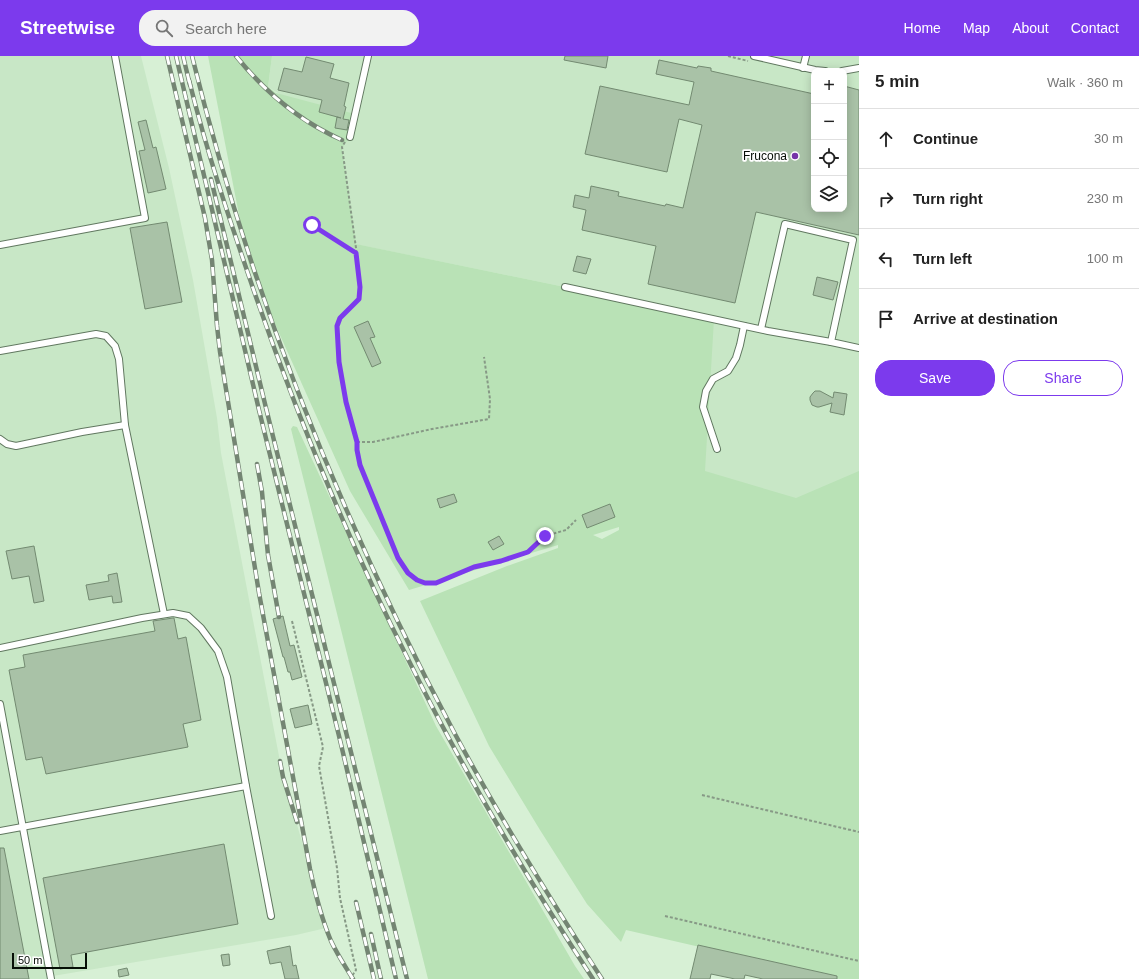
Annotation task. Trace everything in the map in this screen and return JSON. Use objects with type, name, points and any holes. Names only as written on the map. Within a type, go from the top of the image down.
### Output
[{"type":"lane","points":[[0,245],[145,218],[115,56]]},
{"type":"lane","points":[[350,137],[368,56]]},
{"type":"lane","points":[[754,56],[811,69]]},
{"type":"lane","points":[[803,68],[806,56]]},
{"type":"lane","points":[[847,70],[859,68]]},
{"type":"lane","points":[[761,329],[785,224],[853,240],[831,342]]},
{"type":"lane","points":[[565,287],[744,326],[859,348]]},
{"type":"lane","points":[[718,449],[703,407],[706,391],[713,379],[728,371],[736,358],[744,326]]},
{"type":"lane","points":[[0,351],[96,334],[106,336],[115,346],[119,359],[125,426],[164,614]]},
{"type":"lane","points":[[0,439],[7,444],[16,446],[82,432],[125,426]]},
{"type":"lane","points":[[0,648],[173,613],[188,616],[201,628],[218,651],[227,677],[271,916]]},
{"type":"lane","points":[[0,704],[51,979]]},
{"type":"lane","points":[[0,831],[246,786]]},
{"type":"path","points":[[350,137],[342,147],[360,287],[359,299],[340,318],[337,326],[339,362],[346,402],[357,442],[360,465],[398,558],[408,573],[417,580],[425,583],[436,583],[474,567],[501,561],[528,552],[545,536],[566,530],[576,520]]},
{"type":"path","points":[[312,225],[356,253]]},
{"type":"path","points":[[357,442],[373,442],[425,430],[489,419],[490,399],[484,357]]},
{"type":"path","points":[[292,621],[322,747],[319,766],[337,868],[340,898],[356,970],[350,979]]},
{"type":"path","points":[[702,795],[859,832]]},
{"type":"path","points":[[665,916],[859,961]]},
{"type":"shaded area","points":[[0,56],[141,56],[169,168],[193,280],[217,418],[221,453],[283,777],[310,869],[317,901],[326,928],[296,935],[47,977],[47,979],[0,979]]},
{"type":"shaded area","points":[[208,56],[272,56],[268,87],[276,93],[355,114],[350,137],[342,148],[356,244],[714,319],[705,471],[796,498],[859,471],[859,979],[839,979],[626,930],[621,942],[587,904],[489,746],[420,601],[507,566],[558,548],[558,545],[409,590],[350,491],[249,266]],"holes":[[[619,527],[619,530],[602,539],[593,535]]]},
{"type":"shaded area","points":[[272,56],[859,56],[859,536],[703,501],[565,287],[355,244],[342,147],[350,137],[268,87]]},
{"type":"shaded area","points":[[293,426],[297,427],[436,726],[575,966],[584,979],[428,979],[291,429]]},
{"type":"building","points":[[565,56],[608,56],[606,68],[564,60]]},
{"type":"building","points":[[306,57],[334,64],[330,78],[349,83],[343,119],[349,120],[347,130],[335,128],[337,117],[341,118],[319,112],[322,100],[278,90],[284,68],[302,72]]},
{"type":"building","points":[[659,60],[697,68],[698,66],[711,68],[711,71],[811,93],[811,212],[847,212],[847,87],[859,90],[859,235],[756,212],[735,303],[648,284],[656,246],[582,230],[586,210],[573,207],[575,195],[589,198],[591,186],[619,192],[618,196],[665,206],[666,204],[683,208],[702,125],[679,119],[667,172],[585,154],[600,86],[689,105],[694,82],[656,74]]},
{"type":"building","points":[[146,120],[153,148],[156,147],[166,189],[148,193],[139,151],[145,150],[138,122]]},
{"type":"building","points":[[167,222],[182,302],[145,309],[130,228]]},
{"type":"building","points":[[577,256],[591,259],[586,274],[573,271]]},
{"type":"building","points":[[817,277],[838,282],[833,300],[813,295]]},
{"type":"building","points":[[368,321],[375,337],[370,338],[381,363],[372,367],[354,327]]},
{"type":"building","points":[[815,391],[820,391],[833,398],[834,392],[847,394],[844,415],[830,412],[832,403],[819,407],[812,405],[810,397]]},
{"type":"building","points":[[454,494],[457,502],[440,508],[437,499]]},
{"type":"building","points":[[610,504],[615,517],[587,528],[582,515]]},
{"type":"building","points":[[499,536],[504,544],[493,550],[488,542]]},
{"type":"building","points":[[34,546],[44,601],[34,603],[29,576],[12,579],[6,551]]},
{"type":"building","points":[[117,573],[122,602],[113,603],[112,596],[89,600],[86,585],[109,581],[108,575]]},
{"type":"building","points":[[283,616],[290,646],[294,645],[302,677],[292,680],[283,657],[273,619]]},
{"type":"building","points":[[174,618],[178,639],[186,637],[201,720],[183,724],[188,747],[46,774],[42,757],[26,760],[9,670],[25,667],[23,655],[155,631],[153,621]]},
{"type":"building","points":[[308,705],[312,724],[295,728],[290,709]]},
{"type":"building","points":[[224,844],[238,924],[71,955],[73,967],[60,969],[43,878]]},
{"type":"building","points":[[0,848],[4,848],[29,979],[0,979]]},
{"type":"building","points":[[698,945],[837,976],[837,979],[763,979],[745,975],[744,979],[735,979],[711,974],[710,979],[690,979]]},
{"type":"building","points":[[290,946],[293,966],[296,965],[299,979],[285,979],[281,962],[270,964],[267,951]]},
{"type":"building","points":[[229,954],[230,965],[223,966],[221,955]]},
{"type":"building","points":[[127,968],[129,975],[119,977],[118,970]]},
{"type":"railway","points":[[167,56],[205,218],[212,260],[220,352],[259,593],[310,869],[327,932],[336,951],[353,979]]},
{"type":"railway","points":[[176,56],[259,410],[340,740],[396,979]]},
{"type":"railway","points":[[183,56],[190,85]]},
{"type":"railway","points":[[192,56],[215,144],[271,318],[302,403],[337,488],[413,653],[455,734],[526,858],[602,979]]},
{"type":"railway","points":[[236,56],[259,82],[297,115],[342,140]]},
{"type":"railway","points":[[189,80],[211,161],[255,294],[289,389],[346,528],[389,620],[453,746],[544,903],[593,979]]},
{"type":"railway","points":[[211,179],[407,979]]},
{"type":"railway","points":[[257,464],[262,492],[268,555],[279,617]]},
{"type":"railway","points":[[280,761],[283,777],[297,822]]},
{"type":"railway","points":[[356,902],[374,979]]},
{"type":"railway","points":[[371,934],[381,979]]},
{"type":"place","name":"Frucona","points":[[795,156]]},
{"type":"route","points":[[312,225],[356,253],[360,287],[359,299],[340,318],[337,326],[339,362],[346,402],[357,442],[360,465],[398,558],[408,573],[417,580],[425,583],[436,583],[474,567],[501,561],[528,552],[545,536]]}]
